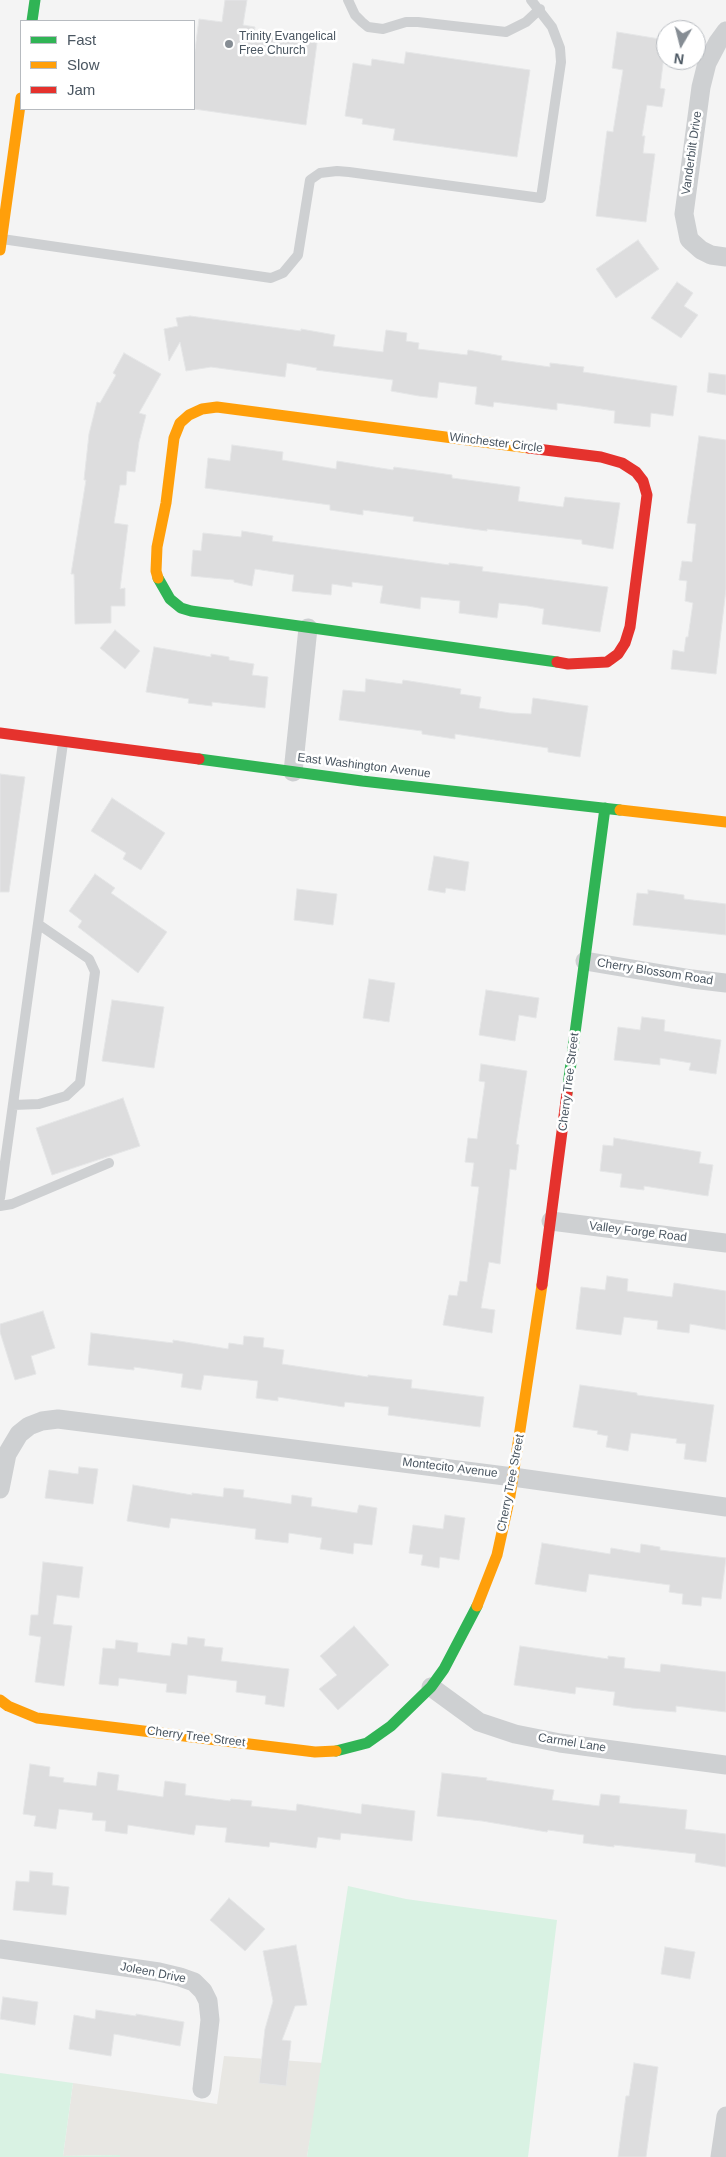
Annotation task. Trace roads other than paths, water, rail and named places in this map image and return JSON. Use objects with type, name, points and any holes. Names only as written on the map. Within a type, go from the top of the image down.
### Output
[{"type":"street","points":[[32,20],[35,0]]},
{"type":"street","name":"Vanderbilt Drive","points":[[726,31],[707,64],[701,87],[684,214],[692,242],[701,250],[711,255],[726,257]]},
{"type":"street","points":[[1,245],[20,105]]},
{"type":"street","name":"Winchester Circle","points":[[217,407],[601,457],[622,463],[636,472],[643,481],[647,495],[642,551],[630,627],[625,643],[618,654],[607,662],[568,664],[549,662],[308,628],[192,612],[181,608],[170,600],[159,582],[156,571],[157,547],[166,502],[174,438],[180,423],[202,409],[217,407]]},
{"type":"street","points":[[293,772],[308,628]]},
{"type":"street","name":"East Washington Avenue","points":[[0,733],[293,772],[726,822]]},
{"type":"street","name":"Cherry Tree Street","points":[[0,1700],[8,1706],[37,1718],[315,1752],[336,1751],[367,1743],[391,1726],[431,1687],[444,1669],[466,1630],[484,1592],[497,1555],[513,1476],[551,1221],[605,808]]},
{"type":"street","name":"Cherry Blossom Road","points":[[585,961],[726,983]]},
{"type":"street","name":"Valley Forge Road","points":[[551,1221],[726,1243]]},
{"type":"street","name":"Montecito Avenue","points":[[1,1477],[7,1454],[19,1434],[29,1426],[42,1421],[58,1419],[513,1476],[726,1507]]},
{"type":"street","name":"Carmel Lane","points":[[431,1687],[479,1722],[515,1734],[560,1743],[726,1765]]},
{"type":"street","name":"Joleen Drive","points":[[0,1949],[159,1972],[194,1982],[203,1991],[208,2001],[210,2020],[202,2089]]},
{"type":"street","points":[[720,2157],[726,2116]]},
{"type":"lane","points":[[348,0],[355,15],[368,27],[383,29],[406,22],[418,22],[506,32],[526,22],[540,9]]},
{"type":"lane","points":[[1,245],[271,278],[283,273],[298,255],[310,180],[320,174],[337,171],[348,172],[541,198],[561,62],[560,48],[552,27],[540,9],[531,0]]},
{"type":"lane","points":[[0,1198],[64,742]]},
{"type":"lane","points":[[13,1106],[39,1104],[66,1096],[80,1083],[84,1055],[95,972],[89,959],[38,924]]},
{"type":"lane","points":[[0,1206],[12,1204],[109,1163]]},
{"type":"place","name":"Trinity Evangelical Free Church","points":[[229,44]]}]
